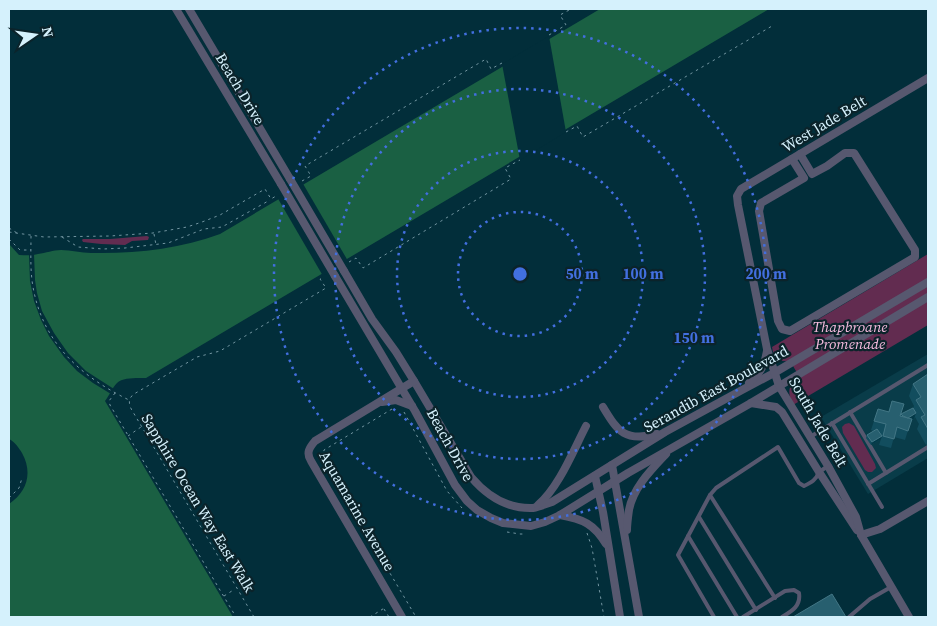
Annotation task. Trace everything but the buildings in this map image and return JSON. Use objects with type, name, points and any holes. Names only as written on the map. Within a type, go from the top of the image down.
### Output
[{"type":"street","name":"Beach Drive","points":[[176,9],[412,406],[454,485],[467,501],[477,510],[491,518],[510,524],[531,526],[560,515],[598,492]]},
{"type":"street","name":"Beach Drive","points":[[189,9],[372,319],[396,352],[464,467],[480,488],[501,502],[514,506],[535,508],[552,502],[595,476]]},
{"type":"street","name":"West Jade Belt","points":[[738,196],[740,189],[928,78]]},
{"type":"street","points":[[792,159],[804,178],[761,203],[759,210],[778,321],[782,329],[790,331],[915,257],[915,250],[854,153],[845,153],[812,174],[800,154]]},
{"type":"street","name":"South Jade Belt","points":[[738,196],[738,205],[767,349],[779,386],[828,466],[856,517],[861,535],[909,617]]},
{"type":"street","name":"Serandib East Boulevard","points":[[595,476],[665,432],[774,373],[928,282]]},
{"type":"street","name":"Serandib East Boulevard","points":[[598,492],[928,297]]},
{"type":"street","points":[[742,390],[759,374],[764,365],[767,349]]},
{"type":"street","name":"Aquamarine Avenue","points":[[402,617],[308,453],[315,441],[414,381]]},
{"type":"street","points":[[378,403],[396,400],[412,406]]},
{"type":"street","points":[[750,403],[776,407],[782,412],[861,535],[880,529],[928,501]]},
{"type":"street","points":[[603,407],[618,430],[627,435],[644,437],[665,432]]},
{"type":"street","points":[[535,508],[550,493],[586,426]]},
{"type":"street","points":[[626,540],[629,508],[637,490],[646,476],[670,449]]},
{"type":"street","points":[[612,465],[639,617]]},
{"type":"street","points":[[595,476],[620,617]]},
{"type":"street","points":[[560,515],[582,520],[594,528],[609,548]]},
{"type":"lane","points":[[810,437],[928,365]]},
{"type":"lane","points":[[850,412],[886,473]]},
{"type":"lane","points":[[832,423],[882,507]]},
{"type":"lane","points":[[714,617],[678,555],[710,495],[716,488],[778,447],[799,483],[804,486],[812,482],[819,472],[828,466]]},
{"type":"lane","points":[[868,484],[928,447]]},
{"type":"lane","points":[[710,495],[775,598]]},
{"type":"lane","points":[[699,516],[756,610]]},
{"type":"lane","points":[[688,536],[737,617]]},
{"type":"lane","points":[[849,617],[870,599],[890,587]]},
{"type":"lane","points":[[744,617],[786,591],[794,590],[799,593],[798,604],[795,610],[782,617]]},
{"type":"path","points":[[549,35],[566,26],[560,15],[571,9]]},
{"type":"path","points":[[566,132],[577,126],[583,137],[772,26]]},
{"type":"path","points":[[302,181],[311,176],[305,166],[486,59],[491,69],[502,63]]},
{"type":"path","points":[[349,262],[356,258],[363,268],[511,179],[505,168],[520,160]]},
{"type":"path","points":[[9,232],[31,236],[62,237],[153,233],[186,227],[220,215],[265,189],[271,199]]},
{"type":"path","points":[[62,237],[78,247],[118,248],[168,244],[204,228],[222,227],[276,196]]},
{"type":"path","points":[[9,228],[17,233]]},
{"type":"path","points":[[153,233],[156,245]]},
{"type":"path","points":[[31,236],[32,281],[36,300],[51,335],[63,352],[80,370],[98,383],[129,400]]},
{"type":"path","points":[[9,239],[21,250],[31,250]]},
{"type":"path","name":"Sapphire Ocean Way East Walk","points":[[254,617],[130,408],[129,400],[134,394],[197,357],[220,351],[326,288],[320,279],[324,277]]},
{"type":"path","name":"Sapphire Ocean Way East Walk","points":[[115,393],[109,401],[110,405],[236,617]]},
{"type":"path","points":[[395,407],[324,450],[323,456],[324,462],[416,617]]},
{"type":"path","points":[[400,408],[407,416],[446,491],[466,512]]},
{"type":"path","points":[[128,436],[142,427]]},
{"type":"path","points":[[9,498],[19,488],[22,478]]},
{"type":"path","points":[[504,532],[530,534]]},
{"type":"path","points":[[587,532],[592,548],[604,617]]},
{"type":"path","points":[[223,596],[236,588]]},
{"type":"path","points":[[384,609],[389,617]]},
{"type":"shaded area","points":[[600,9],[769,9],[146,378],[127,379],[115,385],[105,401],[233,617],[9,617],[9,504],[24,488],[27,468],[22,453],[15,443],[9,439],[9,244],[19,255],[33,255],[55,250],[87,253],[124,253],[173,247],[220,234]]},
{"type":"shaded area","points":[[928,354],[928,458],[868,494],[821,417]]},
{"type":"green space","points":[[149,237],[148,240],[132,241],[125,245],[83,242],[82,240],[83,239]]},
{"type":"green space","name":"Thapbroane Promenade","points":[[928,254],[928,325],[793,405],[790,389],[799,376],[790,361],[777,359],[772,347]]},
{"type":"green space","points":[[849,423],[854,426],[875,464],[876,468],[872,472],[865,470],[843,433],[842,427]]},
{"type":"pier","points":[[549,36],[566,132],[520,160],[502,64]]},
{"type":"pier","points":[[302,182],[348,261],[323,276],[277,197]]},
{"type":"pier","points":[[29,254],[34,254],[35,280],[42,311],[54,333],[68,353],[86,371],[114,389],[111,394],[77,371],[49,336],[34,301],[30,281]]}]
